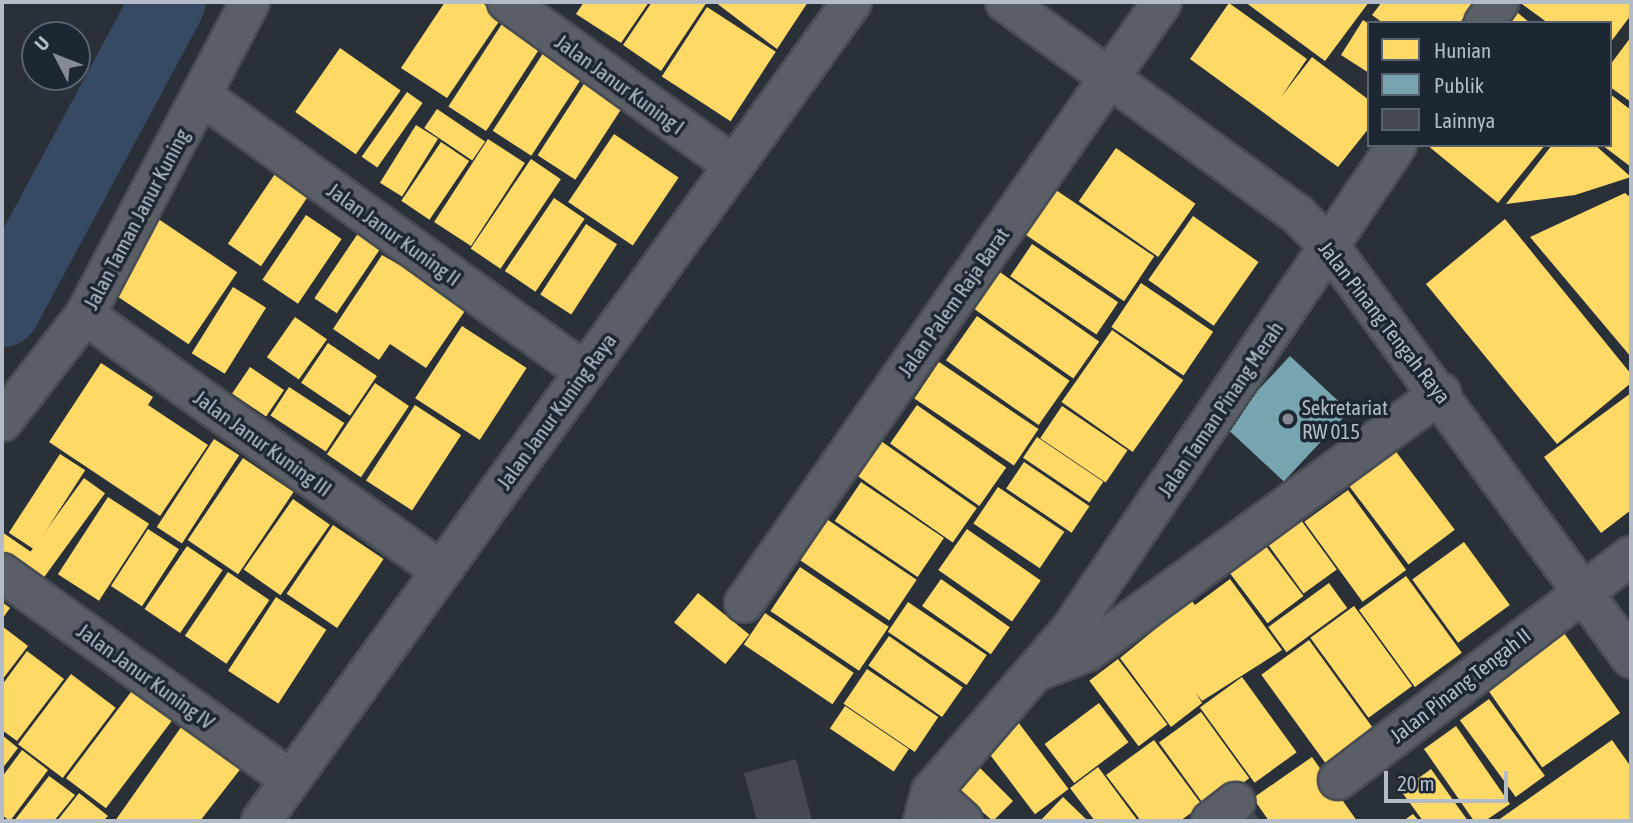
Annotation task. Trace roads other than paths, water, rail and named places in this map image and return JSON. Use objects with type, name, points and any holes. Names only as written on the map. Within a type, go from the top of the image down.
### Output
[{"type":"street","name":"Jalan Taman Janur Kuning","points":[[2,422],[85,315],[250,2]]},
{"type":"street","name":"Jalan Janur Kuning I","points":[[507,2],[734,166]]},
{"type":"street","name":"Jalan Janur Kuning Raya","points":[[261,821],[852,2]]},
{"type":"street","name":"Jalan Pinang Tengah Raya","points":[[1005,2],[1111,75],[1297,214],[1329,246],[1441,393],[1631,658]]},
{"type":"street","name":"Jalan Palem Raja Barat","points":[[744,603],[1162,2]]},
{"type":"street","points":[[1485,21],[1499,2]]},
{"type":"street","name":"Jalan Janur Kuning II","points":[[202,96],[585,372]]},
{"type":"street","name":"Jalan Taman Pinang Merah","points":[[927,806],[1040,670],[1396,147]]},
{"type":"street","name":"Jalan Janur Kuning III","points":[[85,315],[440,571]]},
{"type":"street","name":"Jalan Taman Pinang Merah","points":[[1040,670],[1087,652],[1441,393]]},
{"type":"street","name":"Jalan Pinang Tengah II","points":[[1338,780],[1631,556]]},
{"type":"street","name":"Jalan Janur Kuning IV","points":[[2,573],[291,780]]},
{"type":"street","points":[[927,806],[963,821]]},
{"type":"waterway","points":[[2,309],[167,2]]},
{"type":"place","name":"Sekretariat RW 015","points":[[1288,419]]}]
